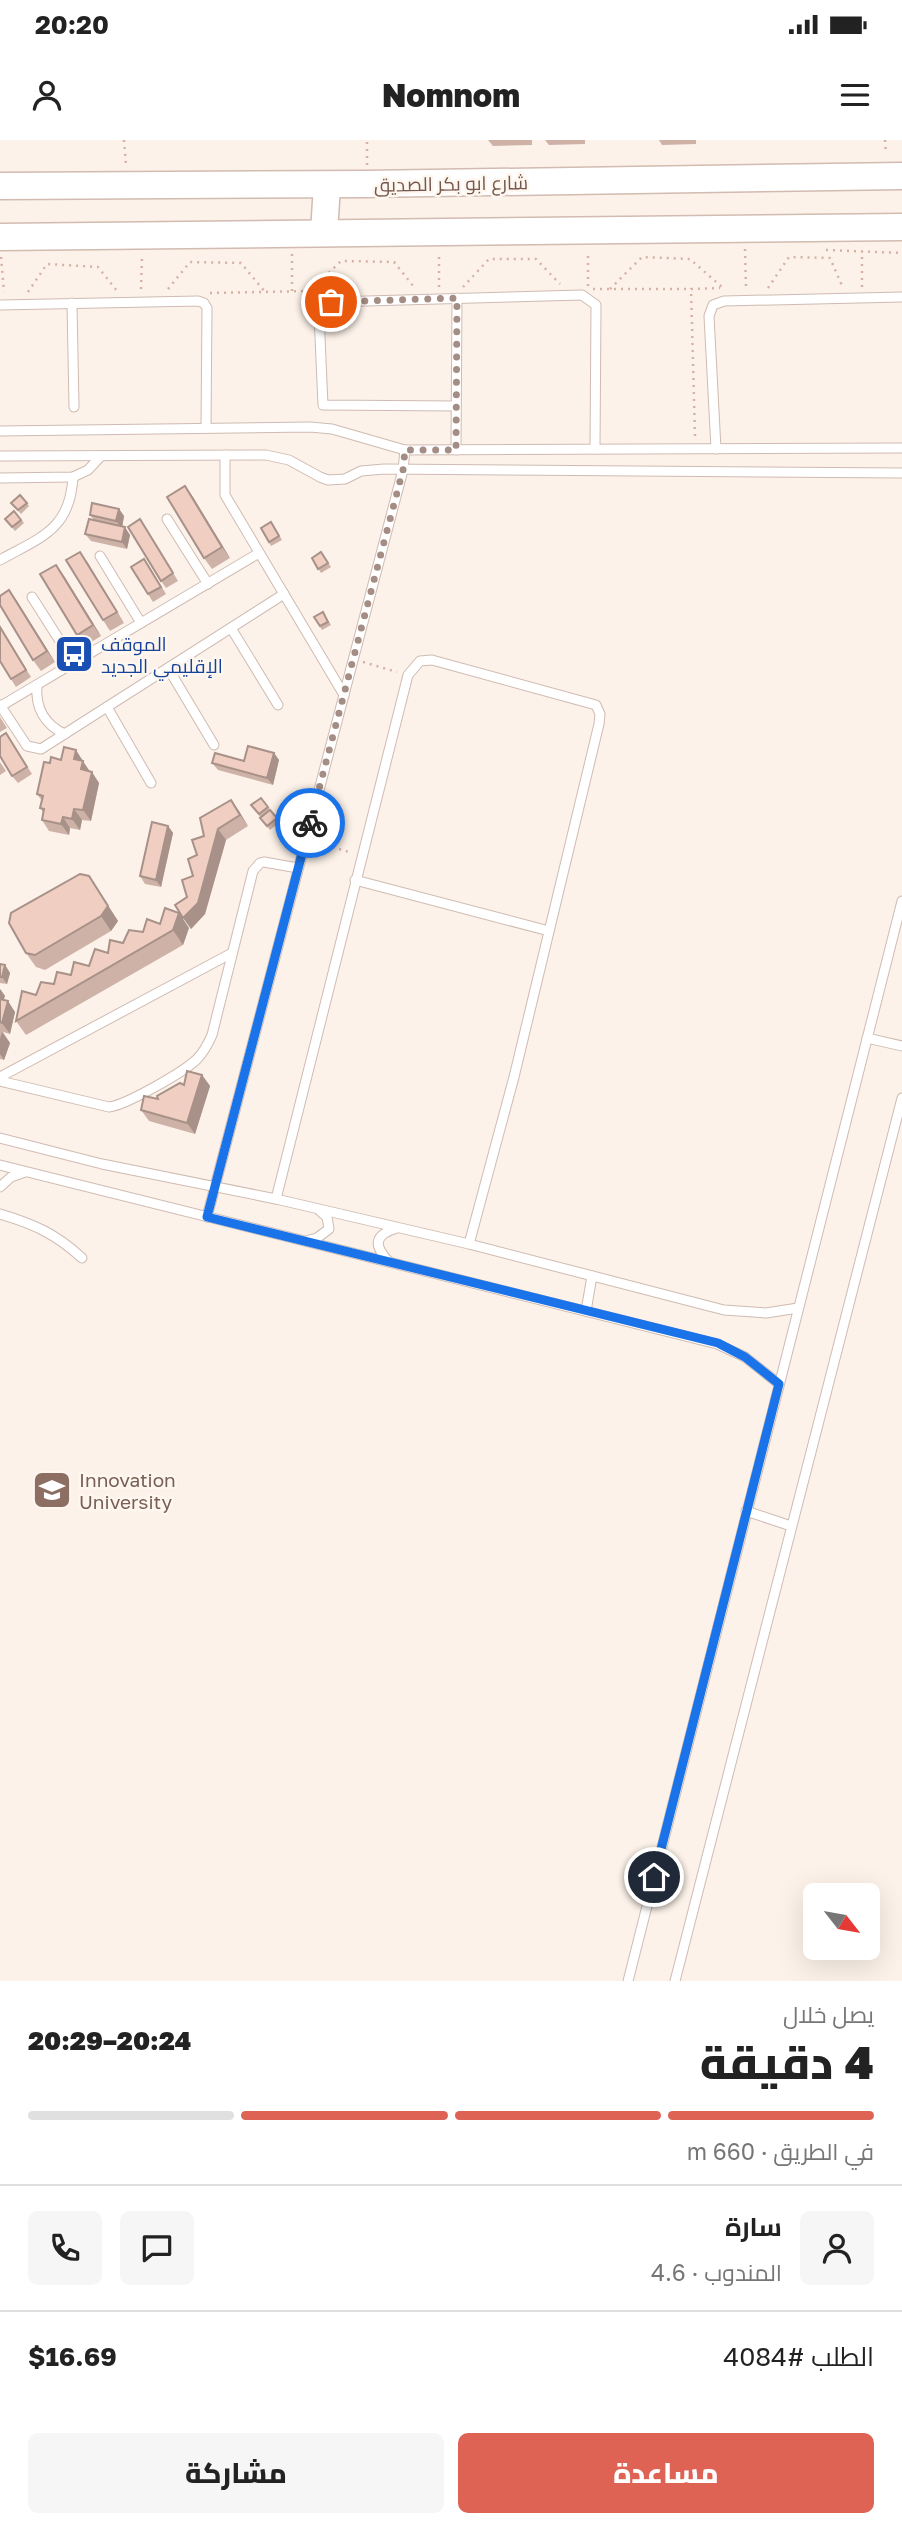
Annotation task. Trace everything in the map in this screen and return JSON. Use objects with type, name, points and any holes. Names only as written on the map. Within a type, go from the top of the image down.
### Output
[{"type":"main road","name":"شارع ابو بكر الصديق","points":[[0,186],[327,185],[902,176]]},
{"type":"main road","points":[[324,233],[327,185]]},
{"type":"main road","points":[[0,237],[902,227]]},
{"type":"lane","points":[[456,406],[323,405],[319,314],[322,307],[331,302],[582,295],[596,305],[594,449]]},
{"type":"lane","points":[[716,449],[709,316],[713,305],[724,301],[902,297]]},
{"type":"lane","points":[[456,450],[457,298]]},
{"type":"lane","points":[[2,301],[204,303],[207,308],[206,428]]},
{"type":"lane","points":[[72,303],[74,407]]},
{"type":"lane","points":[[0,431],[321,427],[340,430],[405,450],[902,448]]},
{"type":"lane","points":[[207,1217],[403,470],[405,450]]},
{"type":"lane","points":[[0,456],[266,454],[289,460],[328,480],[345,479],[371,470],[902,473]]},
{"type":"lane","points":[[225,455],[225,495],[344,695]]},
{"type":"lane","points":[[0,478],[72,477],[88,470],[101,456]]},
{"type":"lane","points":[[0,560],[52,531],[66,509],[72,477]]},
{"type":"lane","points":[[167,519],[208,584]]},
{"type":"lane","points":[[259,553],[0,706],[24,743],[31,748],[41,749],[284,594]]},
{"type":"lane","points":[[100,556],[141,624]]},
{"type":"lane","points":[[32,597],[74,663]]},
{"type":"lane","points":[[231,628],[278,705]]},
{"type":"lane","points":[[276,1199],[408,675],[420,661],[432,660],[596,705],[600,714],[550,931],[469,1244]]},
{"type":"lane","points":[[168,668],[214,745]]},
{"type":"lane","points":[[37,685],[40,711],[50,725],[65,734]]},
{"type":"lane","points":[[107,707],[151,783]]},
{"type":"lane","points":[[0,1079],[102,1107],[121,1105],[186,1068],[205,1050],[212,1035],[256,866],[264,862],[298,868]]},
{"type":"lane","points":[[355,880],[550,931]]},
{"type":"lane","points":[[628,1981],[902,901]]},
{"type":"lane","points":[[0,1079],[232,953]]},
{"type":"lane","points":[[867,1038],[902,1046]]},
{"type":"lane","points":[[675,1981],[902,1098]]},
{"type":"lane","points":[[0,1138],[102,1164],[399,1227],[737,1312],[766,1313],[798,1308]]},
{"type":"lane","points":[[0,1165],[718,1343],[745,1357],[779,1384]]},
{"type":"lane","points":[[0,1187],[11,1177],[26,1171]]},
{"type":"lane","points":[[303,1241],[317,1238],[329,1229],[327,1217],[317,1209]]},
{"type":"lane","points":[[0,1214],[23,1220],[61,1238],[82,1258]]},
{"type":"lane","points":[[389,1262],[377,1245],[378,1240],[381,1235],[399,1227]]},
{"type":"lane","points":[[586,1311],[592,1276]]},
{"type":"lane","points":[[746,1511],[791,1525]]},
{"type":"path","points":[[124,140],[127,185]]},
{"type":"path","points":[[745,249],[746,288],[757,288]]},
{"type":"path","points":[[587,289],[588,251]]},
{"type":"path","points":[[834,288],[862,287],[862,251]]},
{"type":"path","points":[[439,252],[439,289]]},
{"type":"path","points":[[292,254],[292,291]]},
{"type":"path","points":[[1,257],[2,301]]},
{"type":"path","points":[[141,294],[142,257]]},
{"type":"path","points":[[610,289],[642,257],[690,259],[723,288]]},
{"type":"path","points":[[779,288],[768,288],[789,257],[830,258],[843,288]]},
{"type":"path","points":[[461,288],[489,259],[536,259],[565,288]]},
{"type":"path","points":[[310,291],[341,261],[394,262],[416,289]]},
{"type":"path","points":[[164,293],[190,262],[241,263],[265,292]]},
{"type":"path","points":[[25,297],[47,264],[98,267],[119,294]]},
{"type":"path","points":[[696,449],[691,289],[734,288]]},
{"type":"path","points":[[353,660],[408,675]]},
{"type":"path","points":[[306,839],[361,856]]},
{"type":"building","points":[[185,486],[222,547],[204,558],[167,497]]},
{"type":"building","points":[[20,495],[27,503],[18,510],[11,503]]},
{"type":"building","points":[[92,503],[119,509],[116,521],[90,515]]},
{"type":"building","points":[[14,511],[21,520],[12,527],[5,519]]},
{"type":"building","points":[[89,519],[125,527],[122,542],[85,534]]},
{"type":"building","points":[[140,519],[173,573],[161,581],[128,527]]},
{"type":"building","points":[[271,522],[279,536],[269,542],[261,528]]},
{"type":"building","points":[[80,552],[117,612],[103,620],[66,560]]},
{"type":"building","points":[[321,552],[328,563],[318,569],[312,558]]},
{"type":"building","points":[[144,559],[161,587],[148,594],[131,567]]},
{"type":"building","points":[[56,565],[93,625],[77,635],[40,574]]},
{"type":"building","points":[[9,590],[47,651],[33,660],[0,605],[0,596]]},
{"type":"building","points":[[323,612],[328,622],[320,626],[314,617]]},
{"type":"building","points":[[0,627],[26,670],[11,679],[0,661]]},
{"type":"building","points":[[6,733],[27,767],[12,776],[0,756],[0,737]]},
{"type":"building","points":[[248,746],[274,753],[267,778],[212,763],[215,753],[244,761]]},
{"type":"building","points":[[64,747],[76,750],[74,759],[83,761],[81,769],[92,772],[83,810],[74,809],[72,819],[63,817],[61,824],[42,820],[44,809],[40,808],[43,796],[37,794],[44,762],[50,763],[51,757],[61,760]]},
{"type":"building","points":[[261,798],[268,807],[259,814],[251,805]]},
{"type":"building","points":[[231,800],[240,815],[218,829],[198,903],[183,918],[175,905],[187,897],[182,880],[193,876],[188,859],[197,855],[192,840],[204,836],[200,818]]},
{"type":"building","points":[[270,810],[277,818],[267,826],[260,818]]},
{"type":"building","points":[[152,822],[168,826],[156,880],[140,876]]},
{"type":"building","points":[[80,874],[89,876],[108,906],[101,916],[35,955],[26,953],[9,923],[11,913]]},
{"type":"building","points":[[165,908],[179,913],[173,930],[16,1021],[22,991],[36,995],[41,982],[54,984],[57,972],[71,975],[74,962],[89,966],[95,949],[108,953],[110,940],[123,943],[129,930],[143,932],[147,919],[160,924]]},
{"type":"building","points":[[0,964],[5,965],[2,977],[0,977]]},
{"type":"building","points":[[0,999],[8,1001],[2,1023],[0,1022]]},
{"type":"building","points":[[187,1071],[202,1075],[187,1123],[141,1110],[144,1096],[158,1099],[157,1096],[180,1083],[184,1085]]},
{"type":"way so far","points":[[310,823],[403,470],[405,450],[456,450],[457,298],[331,302]]},
{"type":"place","name":"الموقف الإقليمي الجديد","points":[[74,654]]},
{"type":"place","name":"Innovation University","points":[[52,1490]]},
{"type":"route","points":[[310,823],[207,1217],[718,1343],[757,1365],[779,1384],[654,1877]]}]
